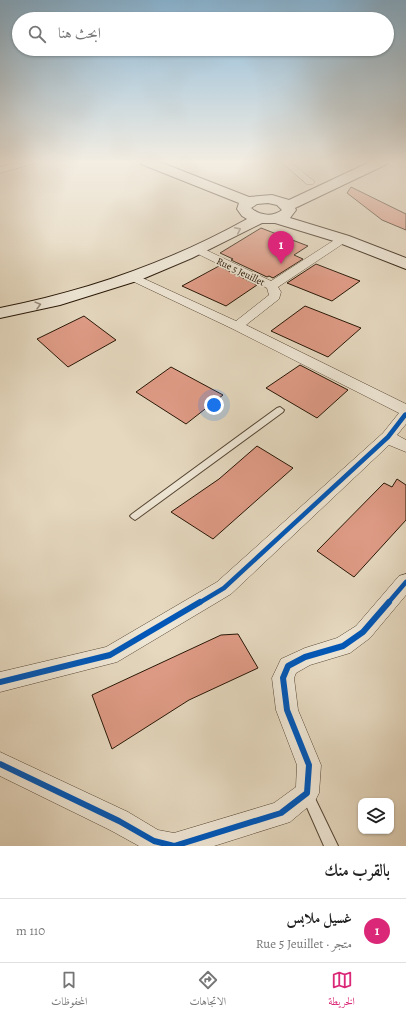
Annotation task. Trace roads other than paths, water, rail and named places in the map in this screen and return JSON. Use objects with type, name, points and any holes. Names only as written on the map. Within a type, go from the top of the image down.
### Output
[{"type":"main road","points":[[232,200],[257,212],[343,239],[406,264]]},
{"type":"main road","points":[[0,313],[26,309],[86,292],[132,277],[198,250],[246,226],[257,212],[259,200]]},
{"type":"main road","points":[[275,200],[283,203],[288,208],[343,239]]},
{"type":"main road","points":[[0,301],[97,277],[180,247],[257,212],[285,215],[288,208],[303,200]]},
{"type":"street","name":"Rue 5 Jeuillet","points":[[198,250],[272,286],[343,239]]},
{"type":"street","points":[[132,277],[237,326],[406,410]]},
{"type":"street","points":[[237,326],[275,296],[272,286]]},
{"type":"street","points":[[0,682],[110,655],[224,588],[388,437],[406,414]]},
{"type":"street","points":[[388,437],[406,447]]},
{"type":"street","points":[[0,764],[119,821],[154,841],[174,846],[281,813],[307,793],[309,765],[287,710],[283,678],[288,666],[305,657],[343,646],[364,632],[406,582]]},
{"type":"lane","points":[[135,516],[280,410]]},
{"type":"lane","points":[[307,793],[331,846]]},
{"type":"place","name":"غسيل ملابس","points":[[281,264]]}]
